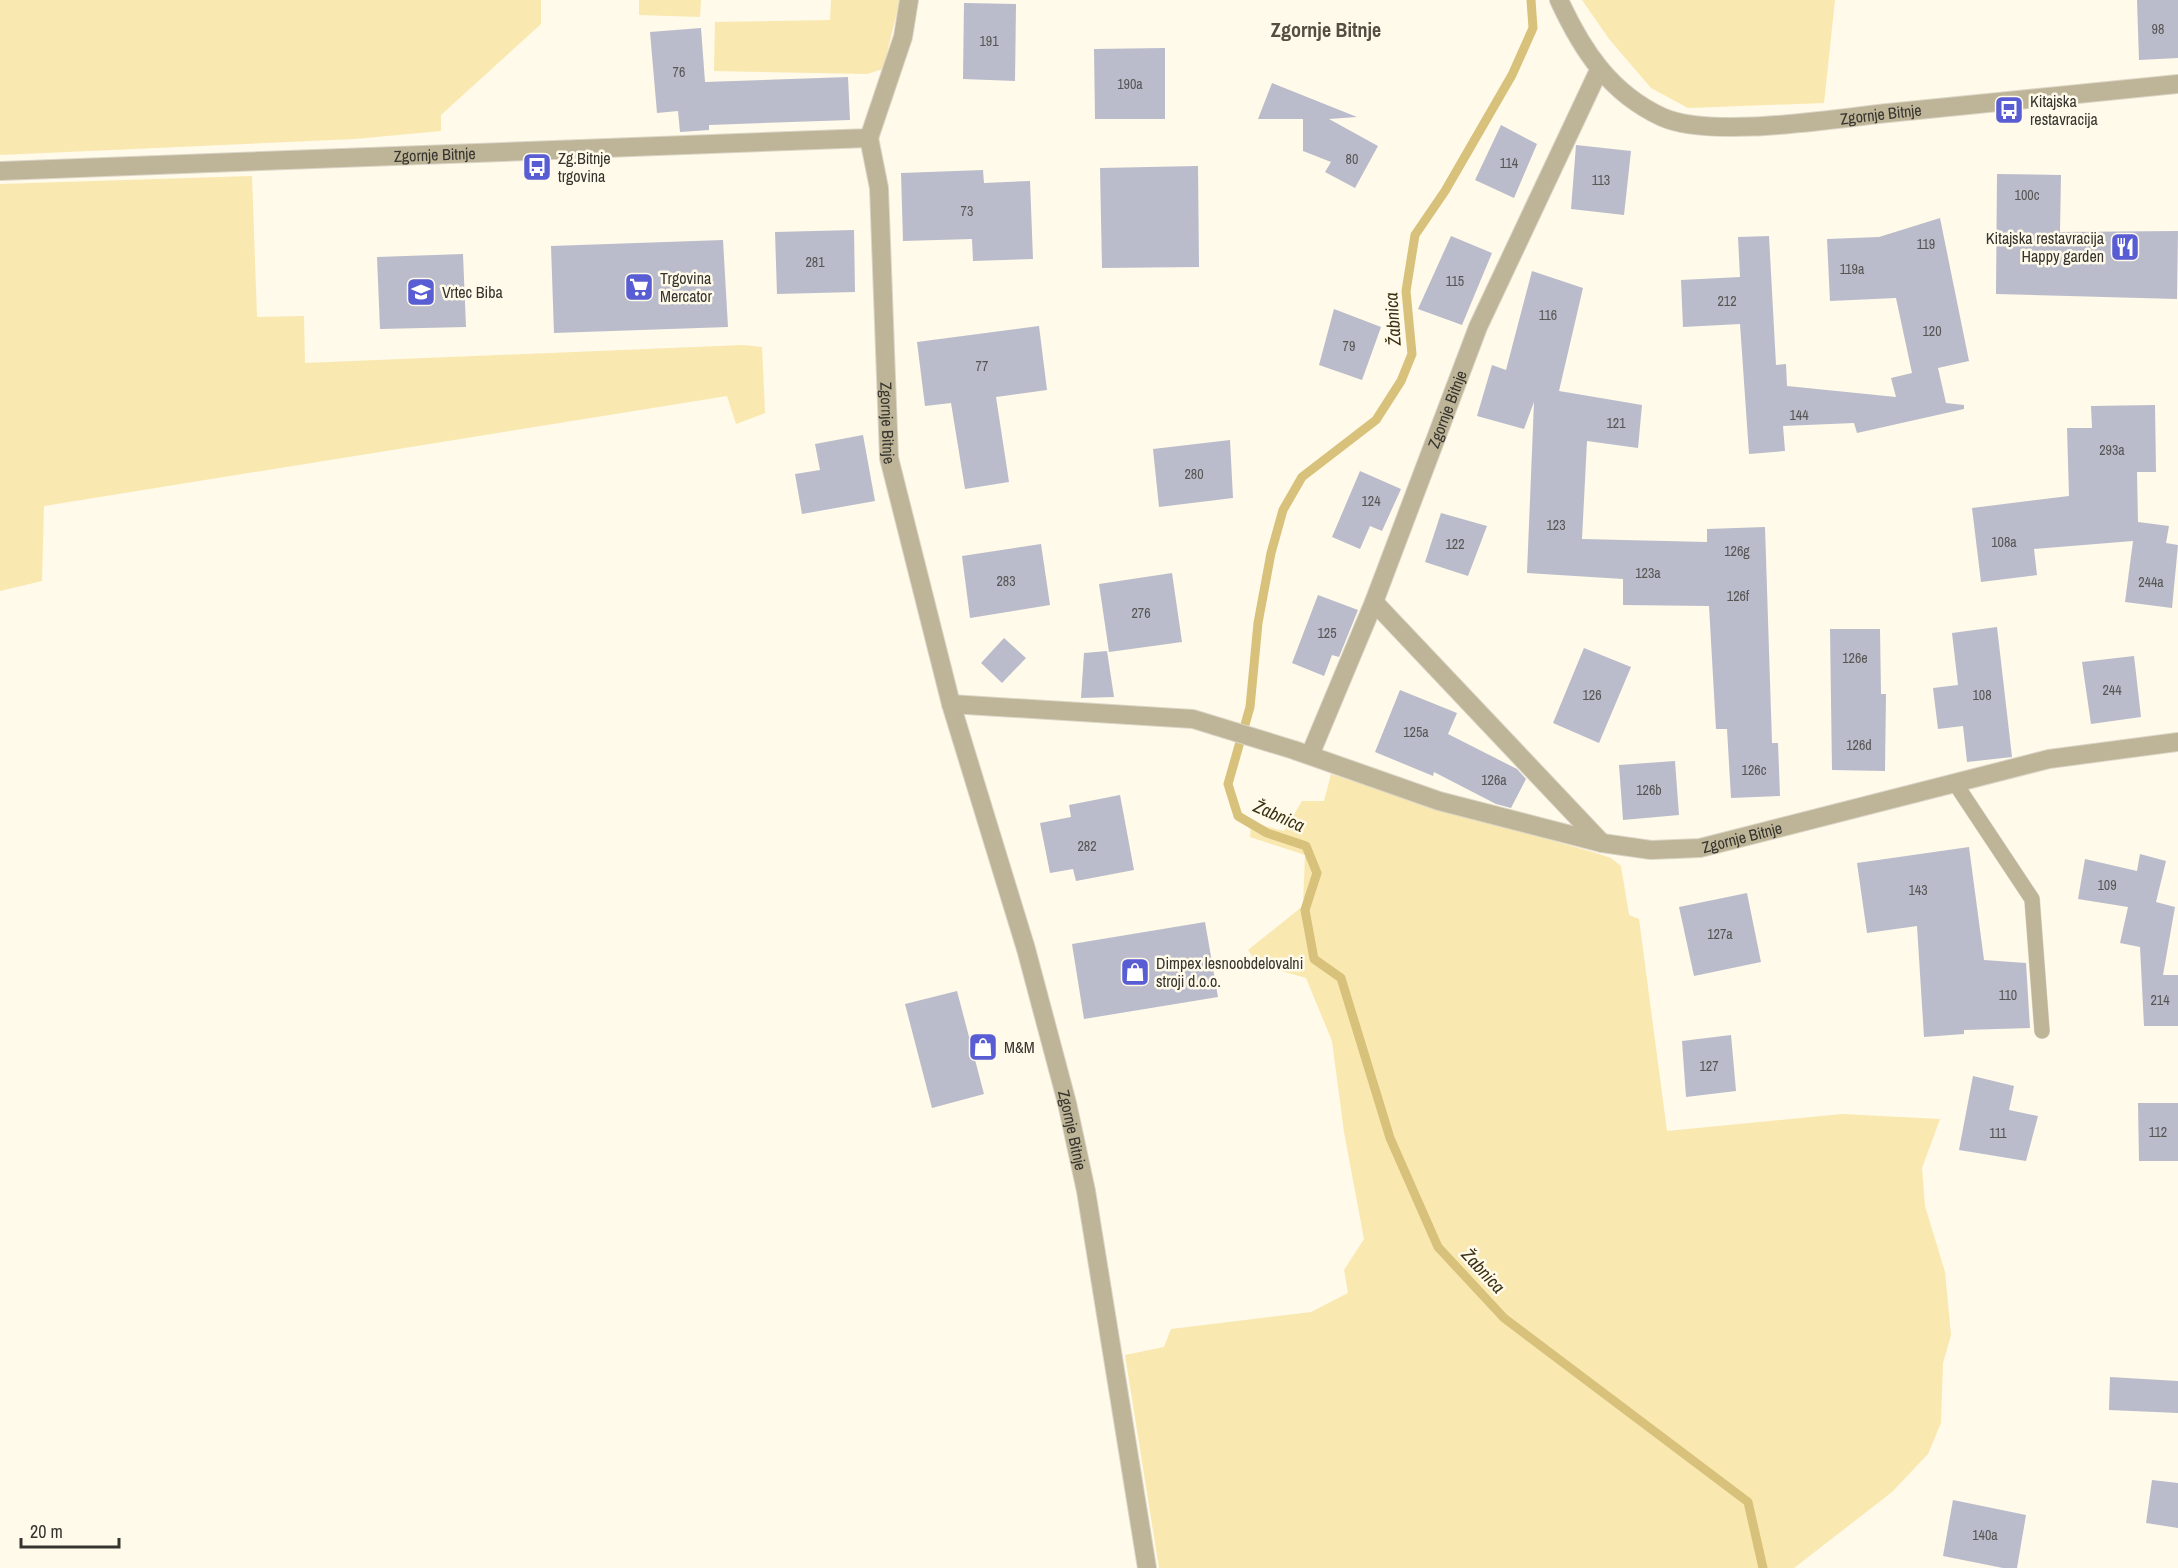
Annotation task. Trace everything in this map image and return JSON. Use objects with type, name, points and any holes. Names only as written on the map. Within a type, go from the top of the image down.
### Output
[{"type":"street","points":[[868,138],[903,37],[909,0]]},
{"type":"street","name":"Zgornje Bitnje","points":[[1559,0],[1575,34],[1599,70],[1633,100],[1663,117],[1691,125],[1783,124],[2178,84]]},
{"type":"street","name":"Zgornje Bitnje","points":[[1310,755],[1374,602],[1478,327],[1599,70]]},
{"type":"street","name":"Zgornje Bitnje","points":[[0,171],[868,138],[879,188],[889,458],[951,704],[1026,949],[1084,1180],[1147,1568]]},
{"type":"street","points":[[1374,602],[1602,843]]},
{"type":"street","name":"Zgornje Bitnje","points":[[951,704],[1193,719],[1310,755],[1439,801],[1602,843],[1651,850],[1700,848],[2049,759],[2178,742]]},
{"type":"lane","points":[[1954,783],[2032,899],[2042,1031]]},
{"type":"shaded area","points":[[0,0],[541,0],[541,24],[441,115],[441,131],[355,139],[0,155]]},
{"type":"shaded area","points":[[639,0],[701,0],[700,17],[639,15]]},
{"type":"shaded area","points":[[831,0],[900,0],[883,69],[867,74],[714,71],[715,22],[830,20]]},
{"type":"shaded area","points":[[1582,0],[1835,0],[1824,103],[1688,108],[1651,88],[1609,39]]},
{"type":"shaded area","points":[[252,176],[257,317],[304,316],[305,363],[743,345],[762,347],[765,413],[736,424],[727,396],[44,506],[42,581],[0,591],[0,184]]},
{"type":"shaded area","points":[[1331,774],[1434,807],[1596,853],[1611,858],[1621,866],[1629,915],[1639,919],[1667,1131],[1842,1114],[1940,1119],[1922,1168],[1925,1206],[1945,1272],[1951,1335],[1943,1363],[1941,1423],[1928,1454],[1892,1492],[1794,1568],[1159,1568],[1125,1355],[1164,1347],[1171,1329],[1311,1312],[1348,1293],[1344,1270],[1364,1239],[1344,1132],[1332,1041],[1306,978],[1257,964],[1248,950],[1303,906],[1305,855],[1250,837],[1251,823],[1284,831],[1302,801],[1324,801]]},
{"type":"building","points":[[2137,0],[2178,0],[2178,58],[2139,60]]},
{"type":"building","points":[[964,3],[1016,4],[1015,81],[963,79]]},
{"type":"building","points":[[701,28],[705,82],[848,77],[850,120],[709,125],[709,130],[680,132],[678,111],[657,113],[650,32]]},
{"type":"building","points":[[1165,48],[1165,119],[1095,119],[1094,49]]},
{"type":"building","points":[[1272,83],[1357,117],[1329,119],[1378,146],[1355,188],[1325,172],[1331,162],[1303,151],[1303,119],[1258,119]]},
{"type":"building","points":[[1501,125],[1537,144],[1514,198],[1475,180]]},
{"type":"building","points":[[1576,145],[1631,151],[1624,215],[1571,209]]},
{"type":"building","points":[[1198,166],[1199,267],[1102,268],[1100,168]]},
{"type":"building","points":[[983,170],[984,183],[1030,181],[1033,259],[973,261],[972,239],[903,241],[901,173]]},
{"type":"building","points":[[1997,174],[2061,175],[2060,232],[2178,231],[2177,299],[1996,294]]},
{"type":"building","points":[[1940,218],[1969,361],[1938,368],[1946,403],[1964,405],[1964,409],[1857,433],[1854,423],[1783,426],[1785,451],[1749,454],[1740,324],[1683,327],[1681,280],[1740,277],[1738,237],[1769,236],[1776,365],[1786,364],[1787,386],[1896,397],[1891,378],[1912,373],[1896,298],[1830,301],[1827,239],[1879,237]]},
{"type":"building","points":[[854,230],[855,292],[777,294],[775,232]]},
{"type":"building","points":[[1451,236],[1492,253],[1462,325],[1418,309]]},
{"type":"building","name":"Trgovina Mercator","points":[[723,240],[728,327],[554,333],[551,246]]},
{"type":"building","name":"Vrtec Biba","points":[[463,254],[466,327],[380,329],[377,257]]},
{"type":"building","points":[[1532,271],[1583,288],[1559,391],[1642,405],[1638,448],[1587,441],[1582,539],[1707,542],[1707,529],[1765,527],[1772,743],[1778,743],[1780,796],[1731,798],[1727,729],[1716,729],[1709,606],[1623,605],[1623,579],[1527,573],[1534,402],[1524,429],[1477,416],[1492,365],[1506,370]]},
{"type":"building","points":[[1334,309],[1381,327],[1362,380],[1319,365]]},
{"type":"building","points":[[1039,326],[1047,390],[996,397],[1009,482],[965,489],[951,403],[925,406],[917,342]]},
{"type":"building","points":[[2155,405],[2156,472],[2137,472],[2138,522],[2169,526],[2166,543],[2178,545],[2172,608],[2125,602],[2133,541],[2034,549],[2037,575],[1981,582],[1972,508],[2069,496],[2067,428],[2092,428],[2091,406]]},
{"type":"building","points":[[863,435],[875,501],[802,514],[795,474],[820,470],[815,444]]},
{"type":"building","points":[[1230,440],[1233,498],[1159,507],[1153,449]]},
{"type":"building","points":[[1360,471],[1401,489],[1382,531],[1370,526],[1360,549],[1332,537]]},
{"type":"building","points":[[1441,513],[1487,526],[1468,576],[1425,562]]},
{"type":"building","points":[[1041,544],[1050,605],[970,618],[962,556]]},
{"type":"building","points":[[1172,573],[1182,642],[1109,652],[1099,584]]},
{"type":"building","points":[[1318,595],[1358,610],[1339,657],[1332,655],[1324,676],[1292,663]]},
{"type":"building","points":[[1997,627],[2012,757],[1967,762],[1963,726],[1938,729],[1933,688],[1958,685],[1952,633]]},
{"type":"building","points":[[1830,629],[1880,629],[1881,694],[1886,694],[1885,771],[1832,770]]},
{"type":"building","points":[[1004,638],[1026,658],[1002,683],[981,663]]},
{"type":"building","points":[[1584,648],[1631,667],[1599,743],[1553,723]]},
{"type":"building","points":[[1107,651],[1114,697],[1081,698],[1084,653]]},
{"type":"building","points":[[2134,656],[2141,717],[2091,724],[2082,662]]},
{"type":"building","points":[[1400,690],[1457,713],[1448,734],[1517,769],[1526,779],[1511,808],[1496,804],[1434,772],[1433,776],[1375,752]]},
{"type":"building","points":[[1675,761],[1679,815],[1623,820],[1619,765]]},
{"type":"building","points":[[1120,795],[1134,870],[1076,881],[1073,869],[1050,873],[1040,823],[1071,817],[1069,805]]},
{"type":"building","points":[[1969,847],[1984,960],[2026,963],[2030,1028],[1964,1030],[1964,1034],[1924,1037],[1917,926],[1867,933],[1857,863]]},
{"type":"building","points":[[2140,854],[2166,861],[2156,902],[2175,907],[2163,975],[2178,975],[2178,1026],[2144,1026],[2140,947],[2120,943],[2128,907],[2078,899],[2085,859],[2137,871]]},
{"type":"building","points":[[1747,893],[1761,962],[1694,976],[1679,907]]},
{"type":"building","points":[[1205,922],[1218,997],[1084,1019],[1072,944]]},
{"type":"building","points":[[957,991],[984,1094],[932,1108],[905,1004]]},
{"type":"building","points":[[1731,1035],[1736,1091],[1686,1097],[1682,1041]]},
{"type":"building","points":[[1973,1076],[2014,1086],[2009,1110],[2038,1116],[2026,1161],[1959,1150]]},
{"type":"building","points":[[2138,1103],[2178,1103],[2178,1161],[2139,1161]]},
{"type":"building","points":[[2110,1377],[2178,1381],[2178,1413],[2109,1410]]},
{"type":"building","points":[[2152,1480],[2178,1483],[2178,1528],[2146,1523]]},
{"type":"building","points":[[1953,1500],[2026,1515],[2017,1568],[2003,1568],[1943,1556]]},
{"type":"waterway","name":"Žabnica","points":[[1531,0],[1533,28],[1512,75],[1445,191],[1415,235],[1406,291],[1412,354],[1401,381],[1376,420],[1302,477],[1283,510],[1271,553],[1258,623],[1250,707],[1228,784],[1238,816],[1267,833],[1306,846],[1317,873],[1305,910],[1314,959],[1341,978],[1390,1138],[1438,1247],[1504,1318],[1748,1502],[1763,1568]]},
{"type":"place","name":"Kitajska restavracija","points":[[2009,110]]},
{"type":"place","name":"Zg.Bitnje trgovina","points":[[537,167]]},
{"type":"place","name":"Kitajska restavracija Happy garden","points":[[2125,247]]},
{"type":"place","name":"Trgovina Mercator","points":[[639,287]]},
{"type":"place","name":"Vrtec Biba","points":[[421,292]]},
{"type":"place","name":"Dimpex lesnoobdelovalni stroji d.o.o.","points":[[1135,972]]},
{"type":"place","name":"M&M","points":[[983,1047]]},
{"type":"district","name":"Zgornje Bitnje","points":[[1326,30]]}]
